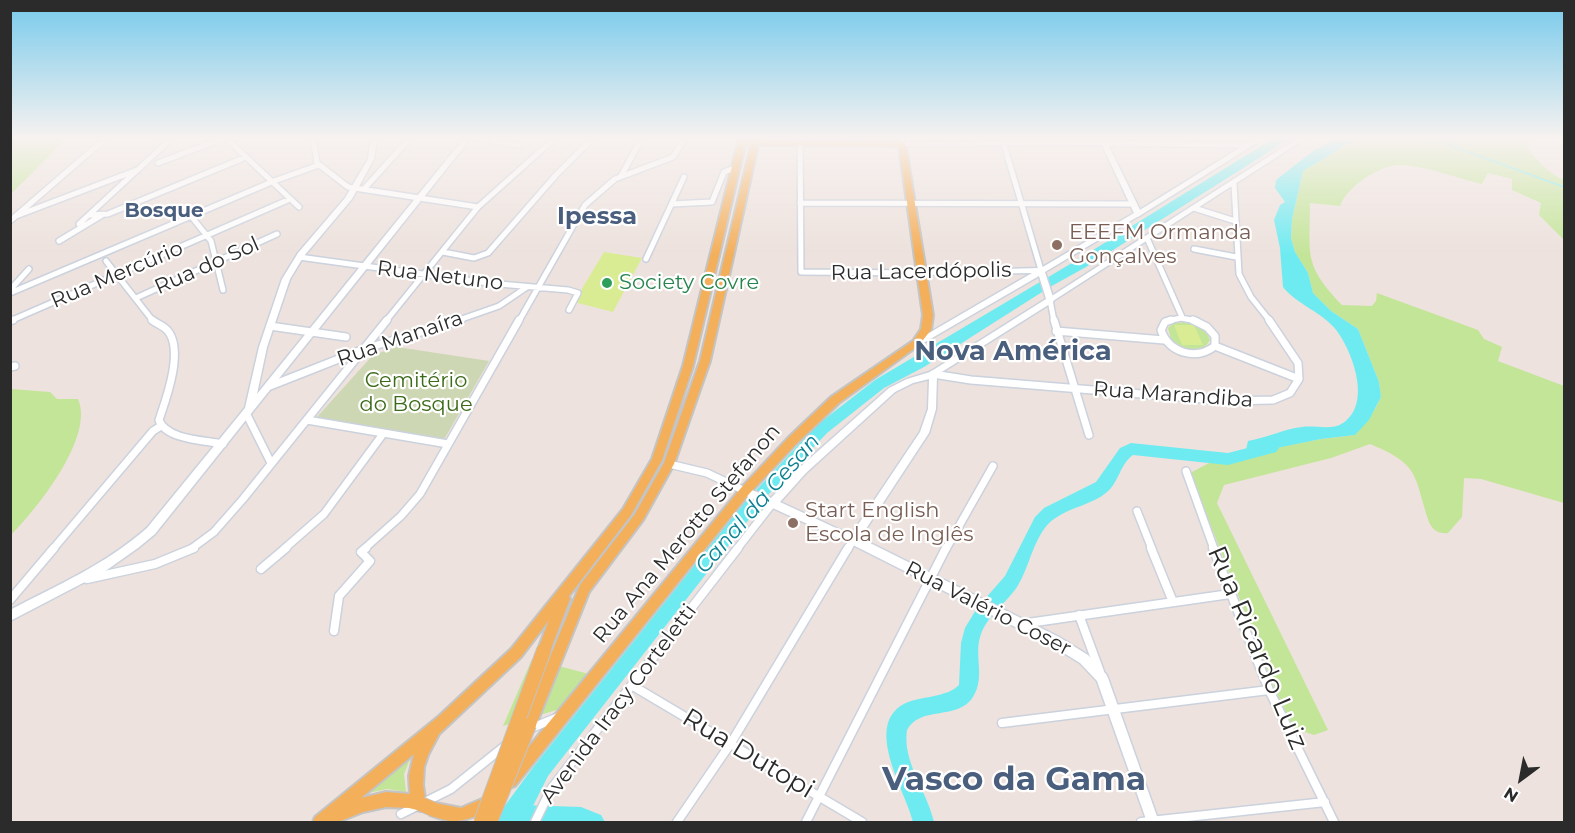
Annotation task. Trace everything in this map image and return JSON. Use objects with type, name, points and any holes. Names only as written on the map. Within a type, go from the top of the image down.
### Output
[{"type":"main road","points":[[322,822],[444,721],[516,653],[627,512],[657,460],[692,352],[735,177]]},
{"type":"main road","points":[[481,822],[550,652],[590,580],[639,517],[669,465],[705,361],[748,177]]},
{"type":"main road","name":"Rua Ana Merotto Stefanon","points":[[322,822],[358,805],[378,800],[420,803],[435,810],[461,815],[488,803],[792,441],[835,400],[913,346],[924,333],[928,322],[907,177]]},
{"type":"main road","points":[[490,822],[550,652],[567,592],[577,575]]},
{"type":"main road","points":[[420,803],[415,782],[419,760],[429,739],[444,721]]},
{"type":"street","points":[[10,221],[61,177]]},
{"type":"street","points":[[16,216],[119,177]]},
{"type":"street","points":[[80,224],[130,177]]},
{"type":"street","points":[[59,241],[102,215],[197,177]]},
{"type":"street","points":[[267,177],[299,207]]},
{"type":"street","points":[[10,291],[286,177]]},
{"type":"street","points":[[334,177],[352,188],[478,207]]},
{"type":"street","points":[[255,386],[259,391],[264,380],[270,326],[285,281],[299,257],[340,210],[359,177]]},
{"type":"street","points":[[364,189],[375,177]]},
{"type":"street","points":[[271,463],[247,414],[255,386],[285,367],[437,177]]},
{"type":"street","points":[[87,579],[158,564],[195,547],[220,525],[478,207],[512,177]]},
{"type":"street","points":[[443,252],[474,258],[488,253],[554,177]]},
{"type":"street","points":[[334,631],[339,596],[370,561],[361,552],[412,505],[587,202],[599,190],[620,177]]},
{"type":"street","points":[[646,259],[684,177]]},
{"type":"street","points":[[672,204],[712,202],[722,177]]},
{"type":"street","points":[[800,177],[800,203],[1132,204]]},
{"type":"street","points":[[1013,177],[1042,274],[1056,331],[1089,435]]},
{"type":"street","points":[[1120,177],[1138,214]]},
{"type":"street","points":[[913,346],[1042,274],[1198,177]]},
{"type":"street","name":"Avenida Iracy Corteletti","points":[[536,817],[550,789],[633,686],[768,502],[871,407],[892,390],[933,374],[1048,296],[1148,238],[1244,177]]},
{"type":"street","points":[[1215,346],[1299,379],[1298,363],[1292,351],[1244,286],[1236,257],[1234,183]]},
{"type":"street","name":"Rua Mercúrio","points":[[10,321],[290,200]]},
{"type":"street","name":"Rua Lacerdópolis","points":[[800,203],[802,272],[1042,274]]},
{"type":"street","points":[[1194,208],[1235,221]]},
{"type":"street","points":[[88,215],[102,215]]},
{"type":"street","points":[[191,216],[208,235],[223,290]]},
{"type":"street","name":"Rua do Sol","points":[[136,298],[277,234]]},
{"type":"street","points":[[1148,238],[1182,317]]},
{"type":"street","points":[[1194,249],[1236,257]]},
{"type":"street","name":"Rua Netuno","points":[[299,257],[424,276],[573,290],[578,293],[569,310]]},
{"type":"street","points":[[106,261],[154,322],[168,331],[172,341],[174,378],[160,413],[161,426]]},
{"type":"street","points":[[10,291],[29,269]]},
{"type":"street","name":"Rua Manaíra","points":[[264,380],[465,317],[520,296],[527,287]]},
{"type":"street","points":[[1056,331],[1164,339],[1175,349],[1191,354],[1206,353],[1215,346],[1217,341],[1212,330],[1198,321],[1182,317],[1170,319],[1162,326],[1164,339]]},
{"type":"street","points":[[270,326],[346,336]]},
{"type":"street","points":[[677,822],[731,743],[853,540],[924,433],[932,409],[933,374]]},
{"type":"street","name":"Rua Marandiba","points":[[933,374],[971,380],[1257,402],[1283,397],[1294,388],[1299,379]]},
{"type":"street","points":[[917,379],[933,386]]},
{"type":"street","points":[[10,616],[45,597],[87,579],[120,558],[151,531],[240,424],[264,380]]},
{"type":"street","points":[[307,420],[448,444]]},
{"type":"street","points":[[161,426],[174,434],[223,444]]},
{"type":"street","points":[[10,600],[153,431],[161,426]]},
{"type":"street","points":[[261,569],[324,514],[383,434]]},
{"type":"street","name":"Rua Valério Coser","points":[[669,465],[707,473],[853,540],[1074,651],[1102,678]]},
{"type":"street","points":[[806,822],[821,797],[929,578],[993,466]]},
{"type":"street","name":"Rua Ricardo Luiz","points":[[1186,471],[1230,594],[1269,690],[1334,822]]},
{"type":"street","points":[[1137,510],[1173,602]]},
{"type":"street","points":[[1021,624],[1230,594]]},
{"type":"street","points":[[1079,615],[1114,708],[1149,822],[1324,802]]},
{"type":"street","name":"Rua Dutopi","points":[[633,686],[862,822]]},
{"type":"street","points":[[1002,723],[1269,690]]},
{"type":"street","points":[[400,814],[451,789],[532,726],[563,715]]},
{"type":"green space","points":[[11,177],[28,177],[11,194]]},
{"type":"green space","points":[[1302,177],[1367,177],[1349,192],[1340,206],[1310,203],[1311,258],[1321,279],[1342,305],[1372,306],[1376,301],[1377,293],[1478,330],[1484,339],[1502,347],[1498,361],[1564,386],[1564,503],[1481,479],[1464,478],[1462,517],[1448,533],[1439,532],[1432,528],[1429,522],[1412,472],[1398,458],[1370,444],[1331,458],[1224,485],[1217,503],[1328,730],[1314,735],[1293,728],[1287,719],[1190,473],[1217,459],[1321,439],[1355,435],[1375,409],[1381,397],[1379,382],[1358,329],[1331,311],[1313,293],[1308,273],[1295,252],[1291,238],[1292,219]]},
{"type":"green space","points":[[1456,177],[1486,177],[1482,184]]},
{"type":"green space","points":[[1503,177],[1558,177],[1564,180],[1564,240],[1539,215],[1541,203],[1512,190],[1512,179]]},
{"type":"green space","name":"Society Covre","points":[[604,252],[642,258],[613,312],[574,302]]},
{"type":"green space","points":[[1184,322],[1196,325],[1206,332],[1210,340],[1206,346],[1196,349],[1187,348],[1171,339],[1168,328],[1174,323]]},
{"type":"green space","points":[[1174,325],[1194,325],[1203,345],[1182,345]]},
{"type":"green space","name":"Cemitério do Bosque","points":[[397,347],[489,361],[445,438],[437,440],[317,417],[373,355]]},
{"type":"green space","points":[[11,389],[50,392],[57,399],[78,399],[81,415],[78,433],[71,452],[60,472],[34,509],[11,535]]},
{"type":"green space","points":[[532,659],[589,674],[560,709],[503,726]]},
{"type":"green space","points":[[413,752],[404,774],[406,792],[387,789],[363,794]]},
{"type":"water","name":"Canal da Cesan","points":[[1211,177],[1229,177],[924,367],[884,388],[827,433],[768,495],[548,776],[525,822],[493,822],[534,766],[745,502],[817,425],[875,380]]},
{"type":"water","points":[[1280,177],[1302,177],[1292,219],[1291,238],[1295,252],[1308,273],[1313,293],[1331,311],[1358,329],[1379,382],[1381,397],[1369,420],[1355,435],[1321,439],[1252,453],[1246,450],[1248,441],[1295,428],[1338,425],[1352,414],[1357,404],[1357,378],[1343,340],[1331,324],[1295,299],[1283,287],[1280,248],[1274,220],[1280,205],[1285,202],[1275,188],[1276,180]]},
{"type":"waterway","points":[[1536,177],[1564,187]]},
{"type":"waterway","points":[[923,822],[921,810],[900,762],[895,739],[897,728],[911,711],[960,698],[966,691],[971,671],[970,643],[974,628],[1011,581],[1036,529],[1045,516],[1096,492],[1106,482],[1121,456],[1131,449],[1228,459],[1271,448]]},
{"type":"waterway","points":[[521,815],[581,817],[594,822]]},
{"type":"place","name":"EEEFM Ormanda Gonçalves","points":[[1057,245]]},
{"type":"place","name":"Society Covre","points":[[607,283]]},
{"type":"place","name":"Start English Escola de Inglês","points":[[793,523]]},
{"type":"district","name":"Bosque","points":[[164,211]]},
{"type":"district","name":"Ipessa","points":[[597,217]]},
{"type":"district","name":"Nova América","points":[[1013,352]]},
{"type":"district","name":"Vasco da Gama","points":[[1014,780]]}]
